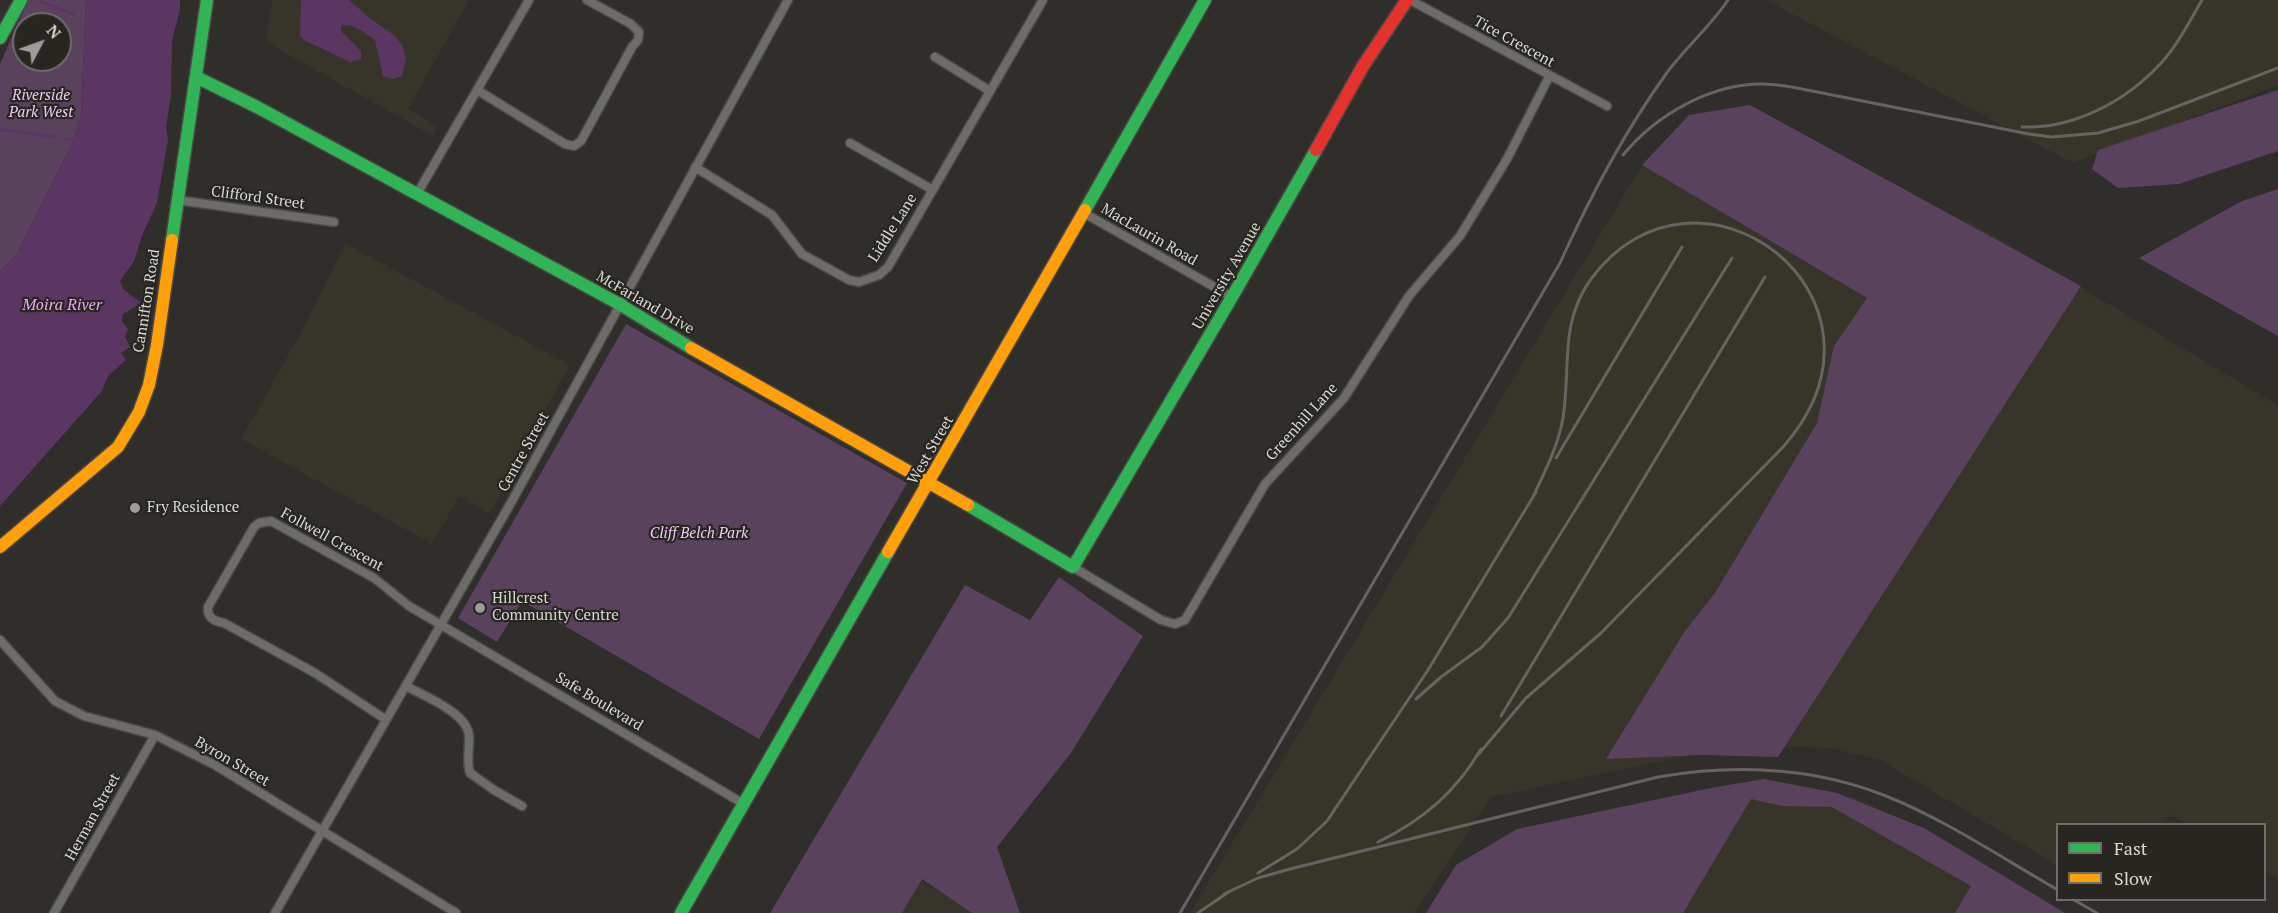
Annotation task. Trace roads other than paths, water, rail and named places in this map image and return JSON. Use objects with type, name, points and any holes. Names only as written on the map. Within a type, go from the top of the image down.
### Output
[{"type":"street","points":[[0,38],[21,0]]},
{"type":"street","name":"Cannifton Road","points":[[0,547],[118,447],[139,412],[149,385],[157,345],[207,0]]},
{"type":"street","points":[[417,194],[529,0]]},
{"type":"street","points":[[477,90],[565,144],[574,146],[581,141],[638,40],[639,32],[632,24],[587,0]]},
{"type":"street","name":"Centre Street","points":[[275,913],[512,501],[788,0]]},
{"type":"street","name":"Liddle Lane","points":[[695,167],[772,215],[801,254],[849,280],[859,282],[879,275],[888,267],[1043,0]]},
{"type":"street","name":"West Street","points":[[681,913],[930,483],[1205,0]]},
{"type":"street","name":"Tice Crescent","points":[[1408,0],[1607,106]]},
{"type":"street","name":"University Avenue","points":[[1073,567],[1232,297],[1363,66],[1408,0]]},
{"type":"street","points":[[935,57],[990,91]]},
{"type":"street","name":"Greenhill Lane","points":[[1073,567],[1161,620],[1175,624],[1185,620],[1265,484],[1344,398],[1409,296],[1460,236],[1507,159],[1550,76]]},
{"type":"street","name":"McFarland Drive","points":[[196,77],[256,107],[621,306],[1073,567]]},
{"type":"street","points":[[850,143],[933,190]]},
{"type":"street","name":"Clifford Street","points":[[177,201],[334,222]]},
{"type":"street","name":"MacLaurin Road","points":[[1084,213],[1232,297]]},
{"type":"street","name":"Follwell Crescent","points":[[385,719],[315,674],[209,616],[208,608],[247,539],[259,523],[271,521],[374,578],[399,599],[440,624]]},
{"type":"street","name":"Safe Boulevard","points":[[440,624],[744,804]]},
{"type":"street","name":"Byron Street","points":[[0,640],[55,701],[84,716],[155,735],[215,765],[456,913]]},
{"type":"street","points":[[406,686],[457,715],[469,733],[470,773],[522,806]]},
{"type":"street","name":"Herman Street","points":[[54,913],[155,735]]},
{"type":"water","name":"Moira River","points":[[86,0],[180,0],[180,10],[172,40],[171,96],[166,127],[168,139],[157,203],[143,233],[134,261],[120,281],[123,289],[141,303],[123,314],[122,321],[128,329],[125,337],[130,347],[121,353],[126,360],[108,376],[102,391],[0,506],[0,272],[17,253],[74,140],[81,116]]},
{"type":"water","points":[[301,0],[349,0],[394,35],[402,45],[406,58],[402,76],[392,79],[383,76],[375,40],[354,27],[341,26],[341,31],[361,51],[361,59],[350,62],[304,40],[300,35]]},
{"type":"waterway","points":[[40,1],[73,14]]},
{"type":"waterway","points":[[2,130],[55,137]]},
{"type":"waterway","points":[[67,139],[74,140]]},
{"type":"railway","points":[[1180,913],[1560,263],[1595,190],[1622,142],[1666,74],[1728,0]]},
{"type":"railway","points":[[2022,127],[2042,126],[2080,118],[2133,89],[2168,55],[2202,0]]},
{"type":"railway","points":[[1623,155],[1652,127],[1686,104],[1705,95],[1744,85],[1767,84],[1792,87],[2052,137],[2098,133],[2139,121],[2278,68]]},
{"type":"railway","points":[[1477,756],[1526,698],[1601,633],[1783,447],[1817,391],[1824,337],[1808,290],[1776,253],[1733,229],[1684,223],[1635,239],[1591,279],[1574,312],[1570,329],[1561,429],[1532,499]]},
{"type":"railway","points":[[1556,458],[1682,247]]},
{"type":"railway","points":[[1416,699],[1441,677],[1482,647],[1508,618],[1732,258]]},
{"type":"railway","points":[[1501,716],[1765,277]]},
{"type":"railway","points":[[1258,873],[1297,849],[1327,821],[1428,670],[1536,492]]},
{"type":"railway","points":[[1378,842],[1410,824],[1437,803],[1461,779],[1481,749]]},
{"type":"railway","points":[[1224,894],[1258,878],[1290,869],[1658,777],[1715,770],[1802,774],[1858,786],[1886,796],[1952,828],[2056,889]]},
{"type":"railway","points":[[1198,913],[1230,891]]},
{"type":"railway","points":[[2076,901],[2097,913]]},
{"type":"place","name":"Fry Residence","points":[[135,508]]},
{"type":"place","name":"Hillcrest Community Centre","points":[[480,608]]},
{"type":"park label","name":"Riverside Park West","points":[[41,104]]},
{"type":"park label","name":"Cliff Belch Park","points":[[699,534]]}]
